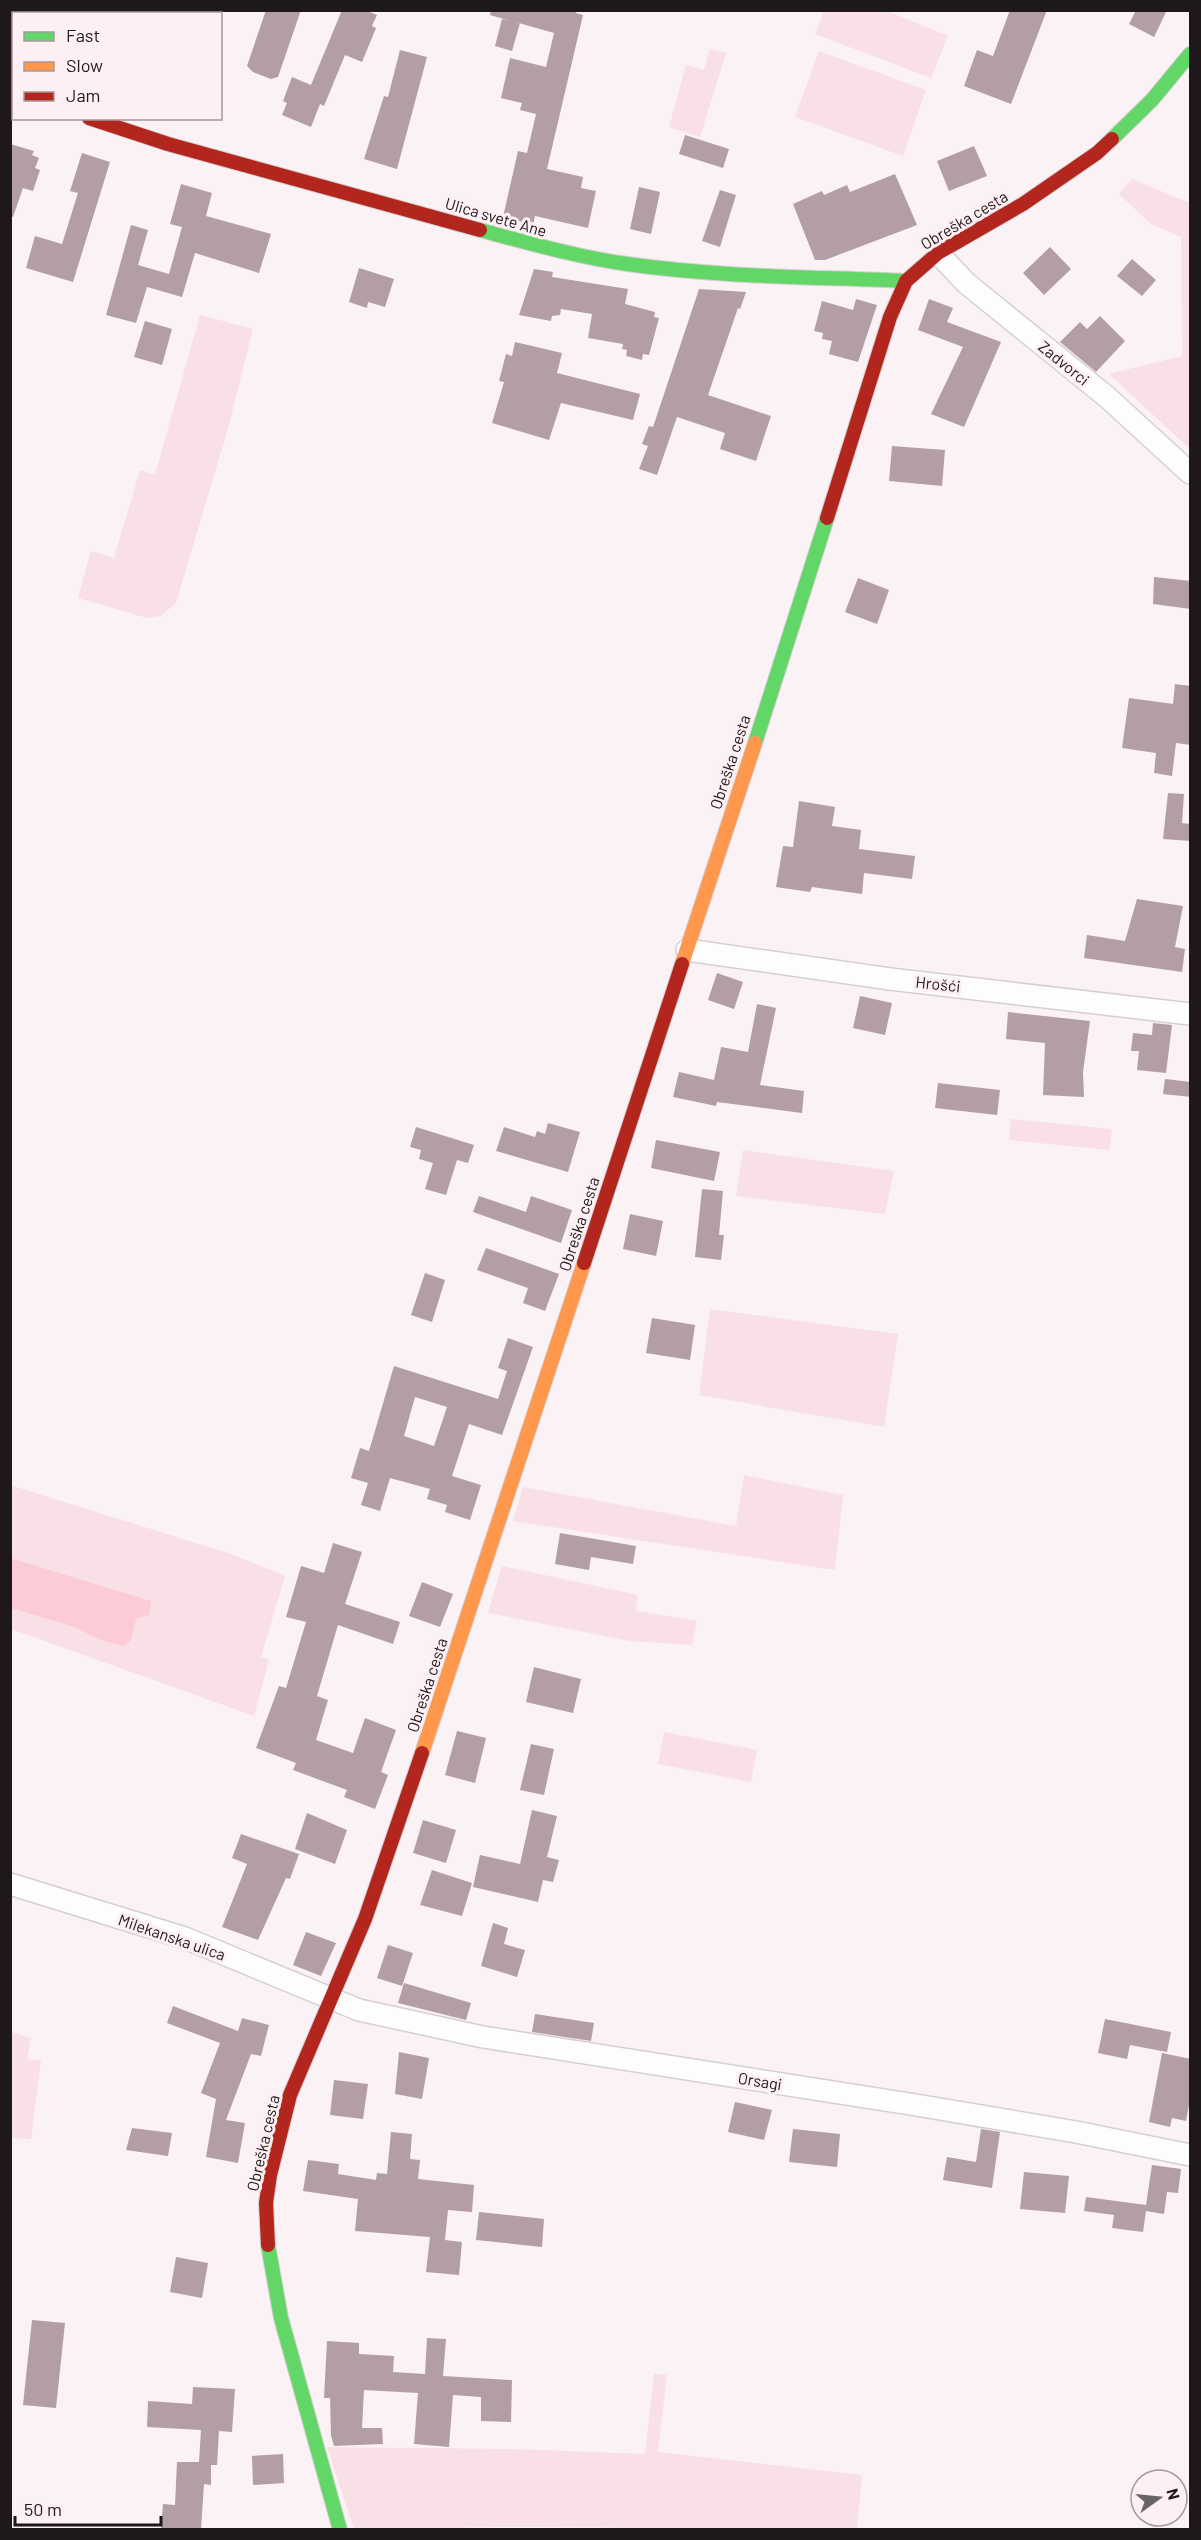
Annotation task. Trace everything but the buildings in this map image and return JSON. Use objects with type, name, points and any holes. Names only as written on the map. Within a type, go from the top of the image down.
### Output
[{"type":"main road","name":"Obreška cesta","points":[[340,2529],[301,2395],[281,2318],[267,2249],[266,2203],[270,2175],[290,2095],[365,1919],[396,1832],[794,624],[890,317],[906,281],[938,253],[1023,204],[1097,153],[1152,100],[1191,54]]},
{"type":"main road","name":"Ulica svete Ane","points":[[94,120],[168,144],[560,252],[627,264],[714,273],[906,281]]},
{"type":"street","name":"Zadvorci","points":[[938,253],[966,283],[1107,397],[1191,472]]},
{"type":"street","name":"Hrošći","points":[[687,950],[890,979],[1191,1014]]},
{"type":"street","name":"Milekanska ulica","points":[[10,1884],[185,1938],[331,1999]]},
{"type":"street","name":"Orsagi","points":[[331,1999],[358,2010],[483,2037],[910,2104],[1076,2132],[1191,2155]]},
{"type":"shaded area","points":[[885,10],[948,36],[931,78],[815,34],[824,11]]},
{"type":"shaded area","points":[[710,49],[726,53],[700,137],[669,127],[686,65],[704,70]]},
{"type":"shaded area","points":[[819,51],[926,90],[903,156],[795,117]]},
{"type":"shaded area","points":[[1132,179],[1190,203],[1190,449],[1109,374],[1182,356],[1181,237],[1151,224],[1119,194]]},
{"type":"shaded area","points":[[200,315],[253,329],[229,425],[176,603],[161,616],[147,618],[78,598],[91,551],[114,558],[140,470],[155,475]]},
{"type":"shaded area","points":[[1011,1119],[1112,1129],[1109,1150],[1009,1140]]},
{"type":"shaded area","points":[[743,1150],[894,1171],[885,1214],[736,1196]]},
{"type":"shaded area","points":[[710,1309],[898,1334],[884,1427],[699,1395]]},
{"type":"shaded area","points":[[744,1475],[843,1495],[835,1570],[513,1521],[523,1487],[736,1526]]},
{"type":"shaded area","points":[[10,1485],[231,1554],[285,1576],[261,1657],[269,1660],[254,1716],[11,1629]]},
{"type":"shaded area","points":[[10,1558],[151,1601],[149,1615],[136,1618],[131,1640],[124,1646],[104,1641],[71,1626],[11,1608]]},
{"type":"shaded area","points":[[502,1566],[638,1595],[636,1611],[697,1621],[692,1645],[630,1641],[488,1613]]},
{"type":"shaded area","points":[[664,1732],[757,1750],[751,1782],[658,1764]]},
{"type":"shaded area","points":[[11,2032],[31,2038],[27,2059],[41,2061],[31,2139],[11,2138]]},
{"type":"shaded area","points":[[654,2374],[667,2375],[658,2452],[862,2475],[857,2529],[513,2527],[354,2529],[327,2447],[514,2449],[645,2454]]},
{"type":"traffic: fast","points":[[1112,139],[1152,100],[1190,54]]},
{"type":"traffic: fast","points":[[480,230],[590,258],[627,264],[696,272],[906,281]]},
{"type":"traffic: fast","points":[[755,743],[827,518]]},
{"type":"traffic: fast","points":[[268,2245],[281,2318],[340,2530]]},
{"type":"traffic: slow","points":[[682,964],[755,743]]},
{"type":"traffic: slow","points":[[422,1753],[584,1263]]},
{"type":"traffic: jam","points":[[95,120],[168,144],[480,230]]},
{"type":"traffic: jam","points":[[827,518],[890,317],[906,281],[938,253],[1023,204],[1097,153],[1112,139]]},
{"type":"traffic: jam","points":[[584,1263],[682,964]]},
{"type":"traffic: jam","points":[[268,2245],[266,2203],[270,2175],[290,2095],[365,1919],[422,1753]]}]
